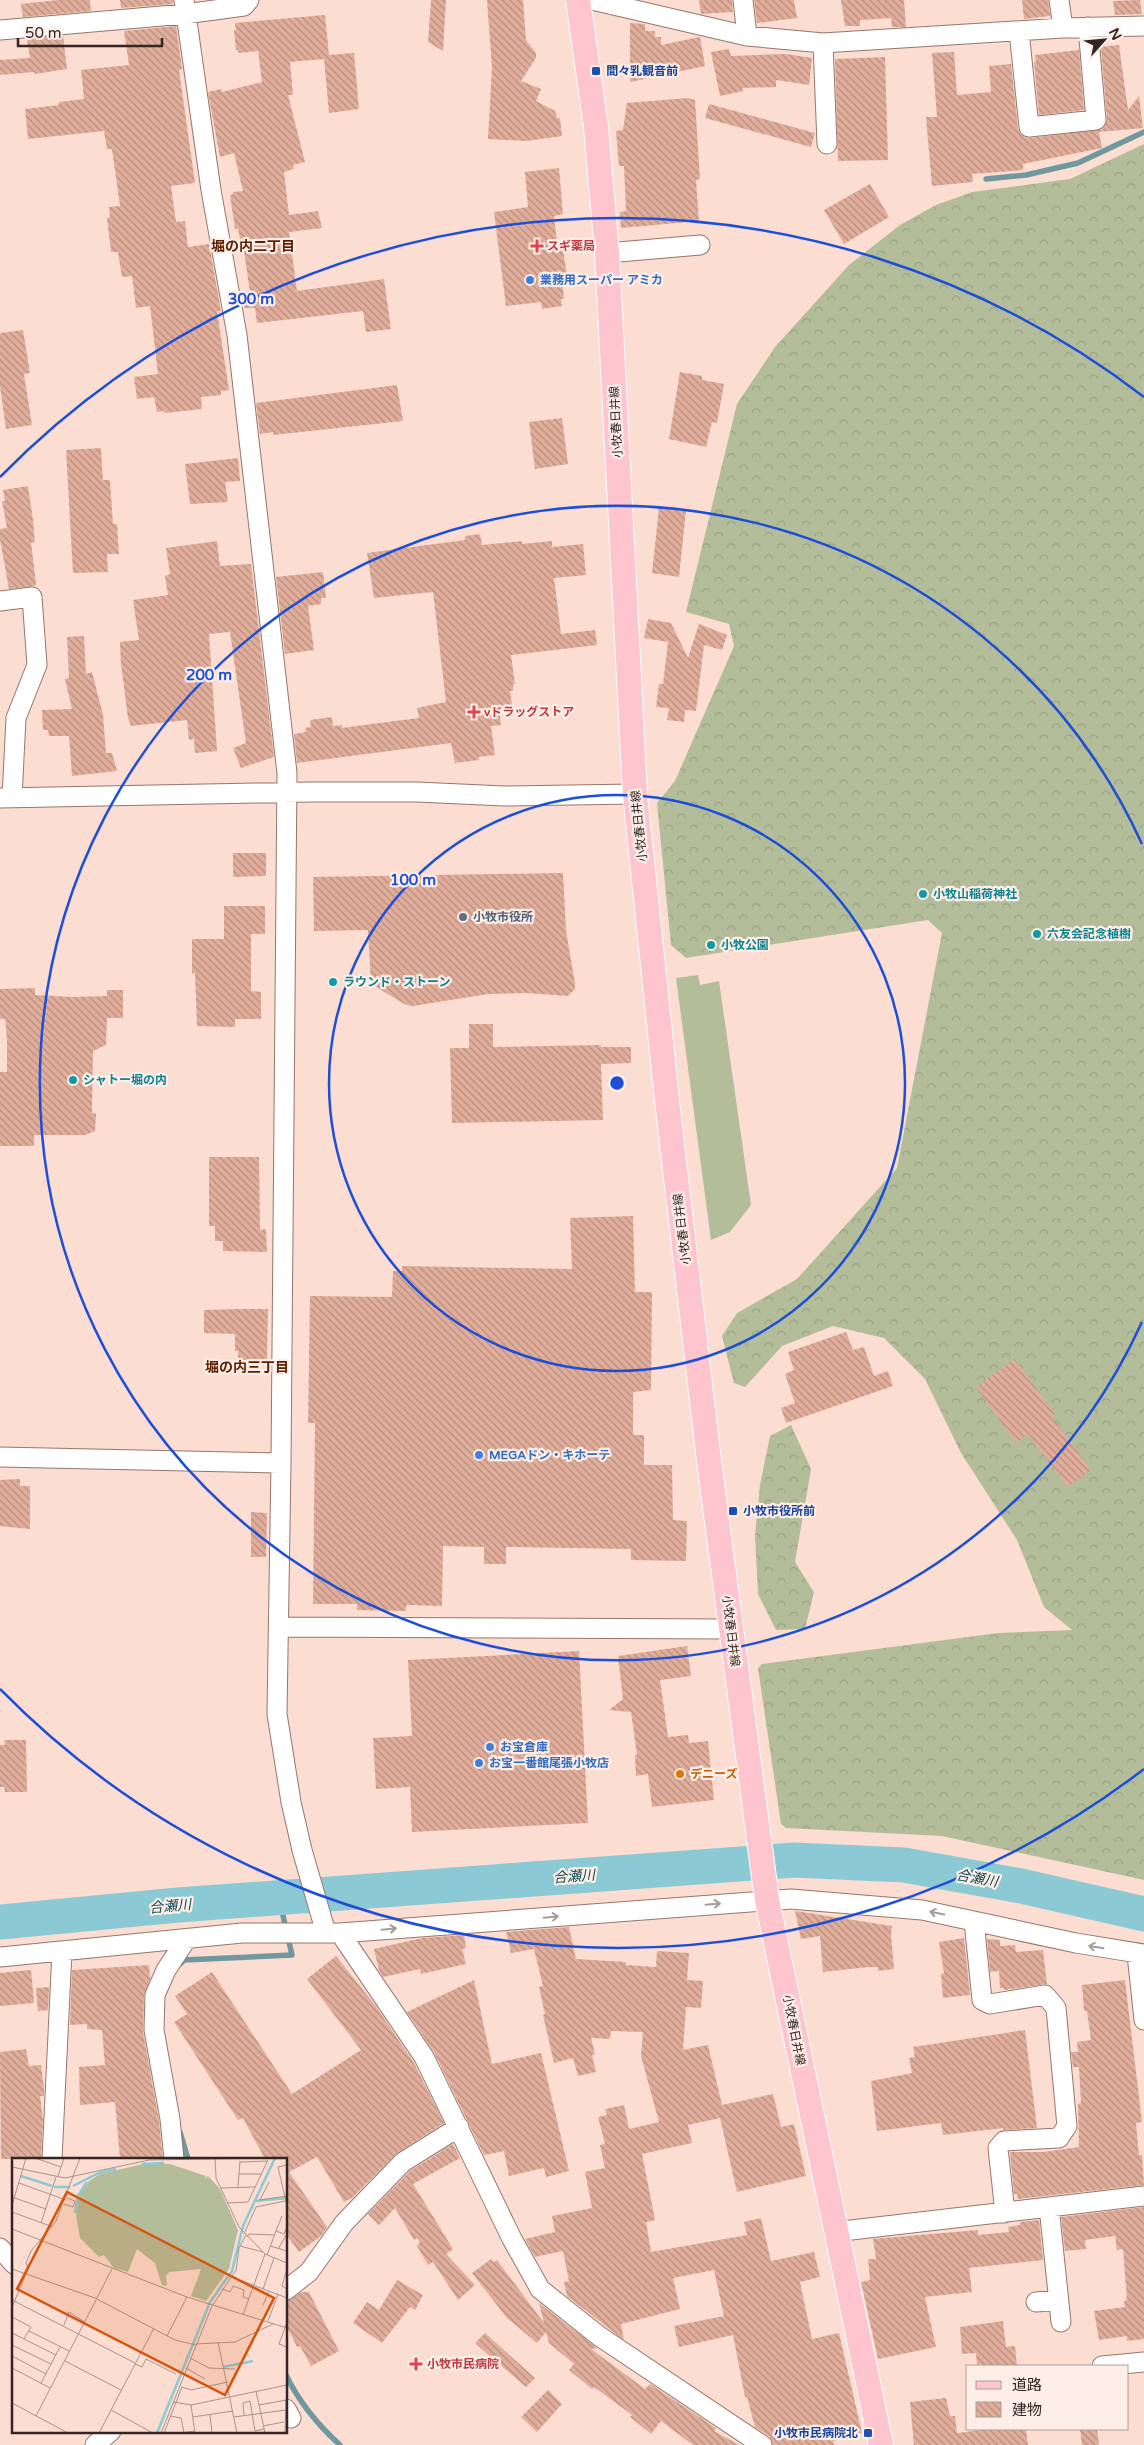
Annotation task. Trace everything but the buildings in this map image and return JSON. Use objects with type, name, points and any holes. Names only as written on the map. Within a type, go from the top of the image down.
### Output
[{"type":"main road","name":"小牧春日井線","points":[[578,0],[596,127],[607,253],[635,794],[668,1109],[730,1629],[766,1891],[834,2232],[881,2445]]},
{"type":"street","points":[[0,30],[185,7],[244,6],[249,0]]},
{"type":"street","points":[[592,0],[747,36],[823,43],[1063,28],[1144,26]]},
{"type":"street","points":[[743,0],[747,36]]},
{"type":"street","points":[[1059,0],[1063,28]]},
{"type":"street","points":[[185,7],[211,190],[237,335],[288,773],[279,1627],[276,1714],[291,1802],[302,1850],[330,1931],[424,2058],[512,2239],[540,2289],[599,2336],[762,2445]]},
{"type":"street","points":[[1019,31],[1029,127],[1096,120],[1088,28]]},
{"type":"street","points":[[823,43],[827,144]]},
{"type":"street","points":[[607,253],[700,246]]},
{"type":"street","points":[[0,600],[32,597],[37,664],[16,718],[6,798],[417,792],[504,796],[635,794]]},
{"type":"street","points":[[0,1457],[281,1463]]},
{"type":"street","points":[[279,1627],[730,1629]]},
{"type":"street","points":[[0,1957],[242,1933],[330,1931],[766,1891],[791,1899],[922,1910],[1141,1954],[1144,2020]]},
{"type":"street","points":[[974,1921],[982,2000],[990,2004],[1045,1995],[1056,2008],[1068,2126],[1058,2138],[1004,2141],[998,2148],[1005,2213]]},
{"type":"street","points":[[174,2158],[170,2119],[154,2030],[155,1995],[166,1970],[186,1940]]},
{"type":"street","points":[[52,2158],[62,1951]]},
{"type":"street","points":[[288,2288],[309,2272],[344,2222],[403,2162],[459,2127]]},
{"type":"street","points":[[834,2232],[1144,2196]]},
{"type":"street","points":[[1049,2208],[1061,2322]]},
{"type":"street","points":[[0,2248],[12,2262]]},
{"type":"street","points":[[1036,2302],[1058,2300]]},
{"type":"street","points":[[1112,2365],[1144,2362]]},
{"type":"street","points":[[95,2445],[110,2432]]},
{"type":"green space","points":[[1144,144],[1144,1880],[942,1836],[786,1828],[781,1824],[758,1668],[762,1664],[998,1633],[1072,1630],[1044,1607],[1017,1540],[961,1453],[925,1379],[884,1338],[833,1326],[782,1346],[745,1387],[734,1383],[722,1336],[737,1313],[797,1279],[897,1168],[942,933],[928,920],[686,958],[671,945],[657,803],[675,781],[734,646],[729,624],[686,612],[737,404],[775,347],[849,265],[900,225],[936,205],[972,192],[1070,179]]},
{"type":"green space","points":[[698,975],[700,985],[719,981],[751,1205],[730,1232],[711,1240],[676,978]]},
{"type":"green space","points":[[791,1425],[811,1469],[795,1562],[814,1592],[805,1629],[776,1630],[758,1594],[755,1536],[760,1485],[770,1436]]},
{"type":"waterway","points":[[986,179],[1026,175],[1078,163],[1144,132]]},
{"type":"waterway","name":"合瀬川","points":[[0,1922],[178,1905],[794,1860],[904,1865],[1021,1886],[1144,1914]]},
{"type":"waterway","points":[[180,1964],[184,1960],[292,1955],[279,1898]]},
{"type":"waterway","points":[[180,2132],[188,2158]]},
{"type":"waterway","points":[[288,2379],[310,2413],[340,2445]]},
{"type":"place","name":"間々乳観音前","points":[[596,71]]},
{"type":"place","name":"スギ薬局","points":[[537,246]]},
{"type":"place","name":"業務用スーパー アミカ","points":[[530,280]]},
{"type":"place","name":"vドラッグストア","points":[[474,712]]},
{"type":"place","name":"小牧山稲荷神社","points":[[923,894]]},
{"type":"place","name":"小牧市役所","points":[[463,917]]},
{"type":"place","name":"六友会記念植樹","points":[[1037,934]]},
{"type":"place","name":"小牧公園","points":[[711,945]]},
{"type":"place","name":"ラウンド・ストーン","points":[[333,982]]},
{"type":"place","name":"シャトー堀の内","points":[[73,1080]]},
{"type":"place","name":"MEGAドン・キホーテ","points":[[479,1455]]},
{"type":"place","name":"小牧市役所前","points":[[733,1511]]},
{"type":"place","name":"お宝倉庫","points":[[490,1747]]},
{"type":"place","name":"お宝一番館尾張小牧店","points":[[479,1763]]},
{"type":"place","name":"デニーズ","points":[[680,1774]]},
{"type":"place","name":"小牧市民病院","points":[[416,2364]]},
{"type":"place","name":"小牧市民病院北","points":[[868,2433]]},
{"type":"district","name":"堀の内二丁目","points":[[253,246]]},
{"type":"district","name":"堀の内三丁目","points":[[247,1367]]}]
